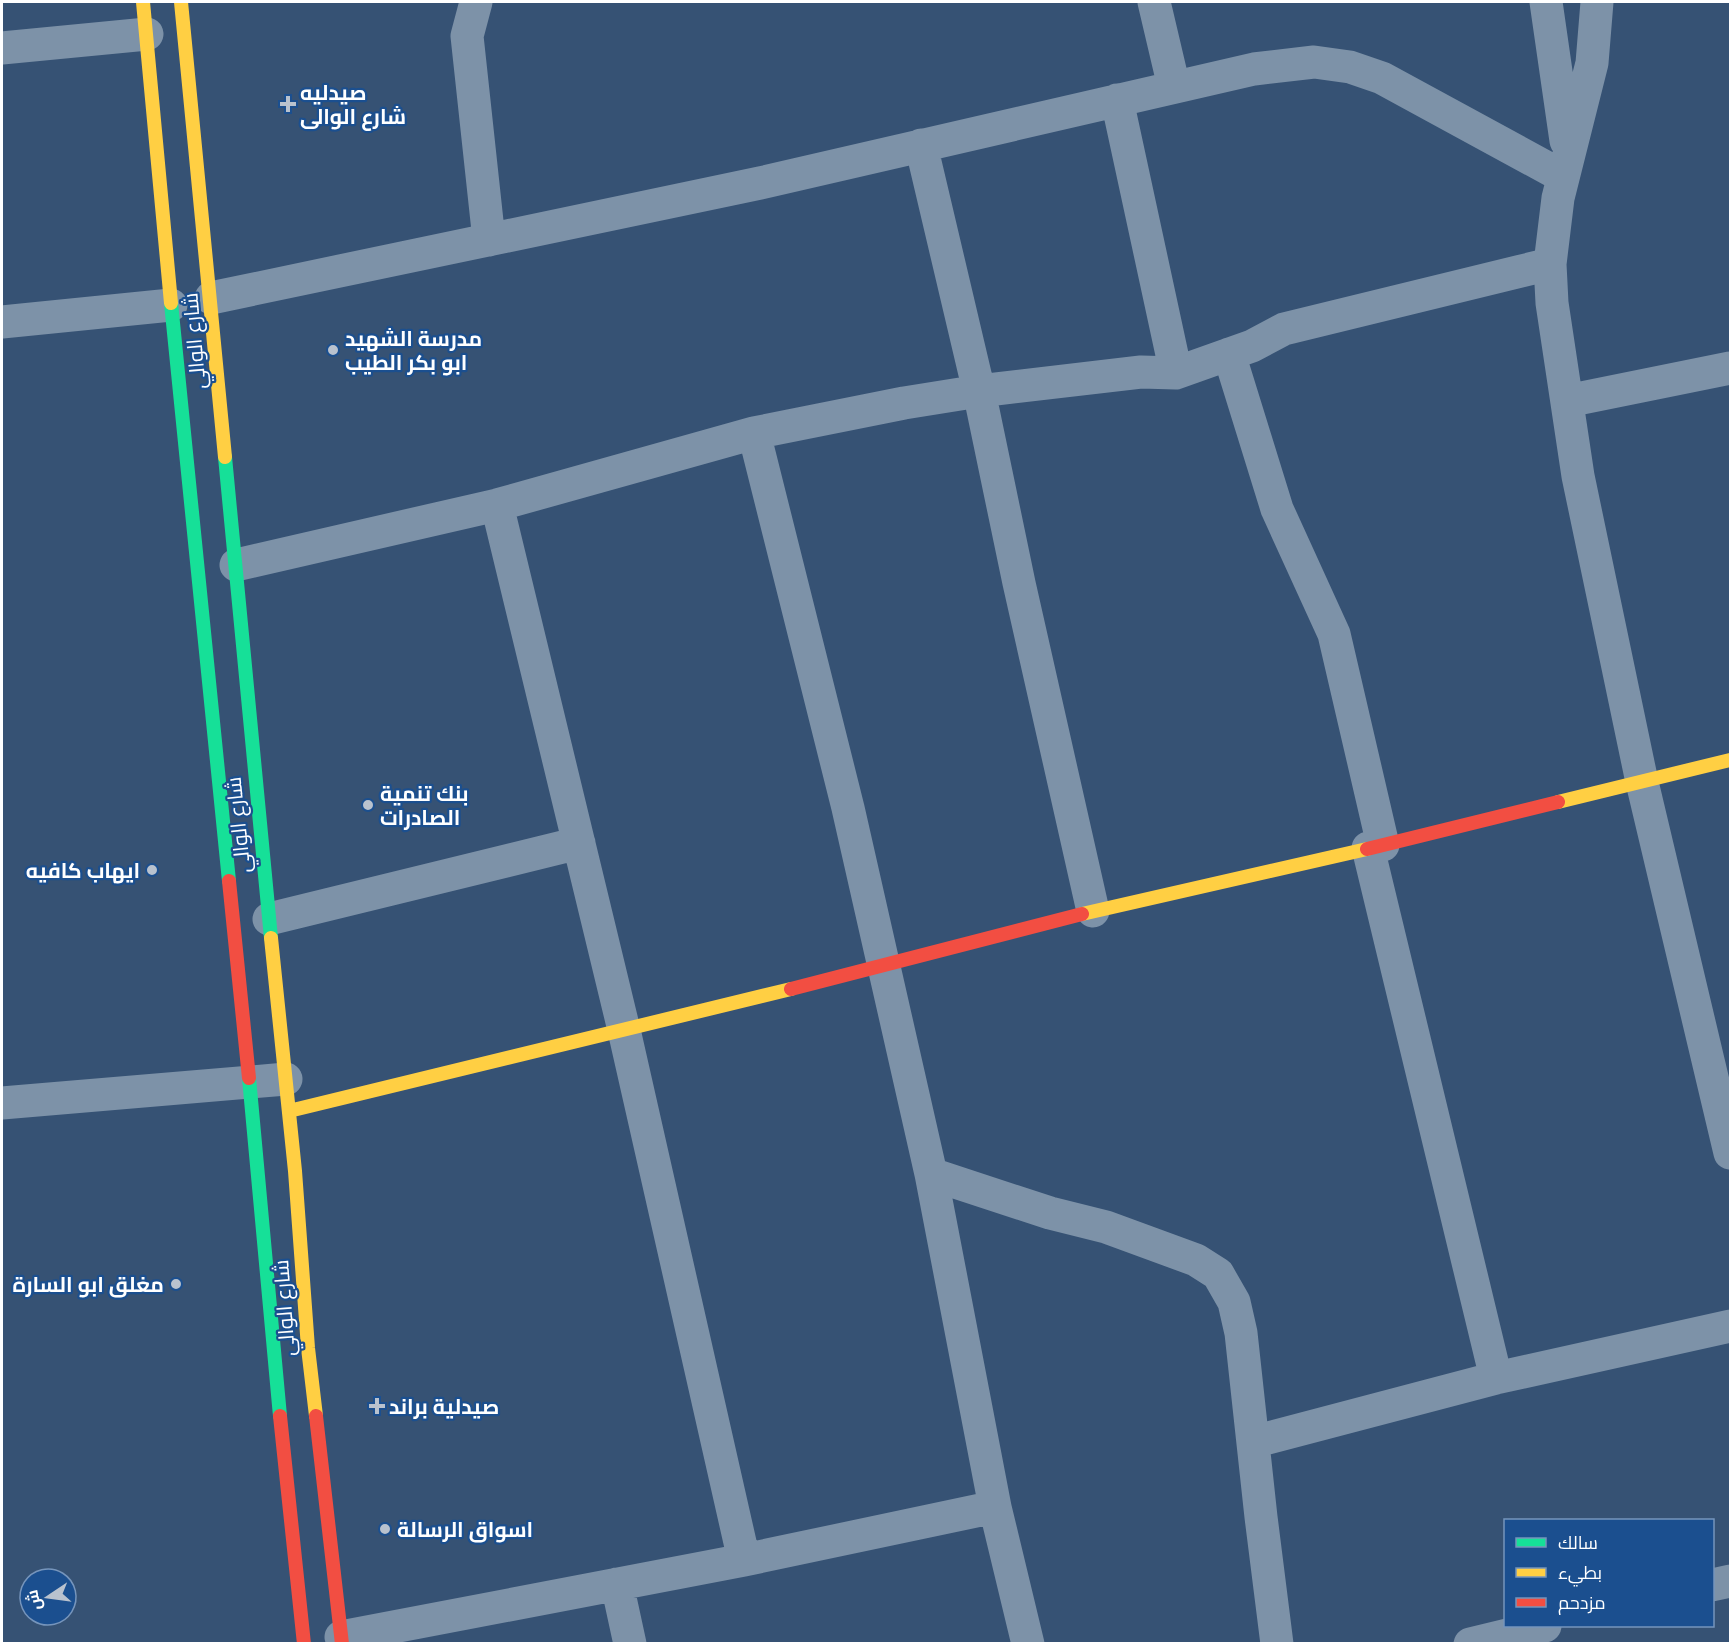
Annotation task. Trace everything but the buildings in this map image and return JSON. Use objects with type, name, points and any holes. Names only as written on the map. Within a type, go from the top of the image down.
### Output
[{"type":"street","name":"شارع الوالي","points":[[143,2],[304,1644]]},
{"type":"street","name":"شارع الوالي","points":[[182,2],[256,793],[290,1111],[308,1348],[341,1640]]},
{"type":"street","points":[[476,2],[467,36],[489,240]]},
{"type":"street","points":[[1154,2],[1174,87]]},
{"type":"street","points":[[1546,2],[1565,165]]},
{"type":"street","points":[[1597,2],[1592,63],[1565,165],[1550,264],[1552,303],[1578,476],[1642,782],[1731,1153]]},
{"type":"street","points":[[2,48],[147,34]]},
{"type":"street","points":[[211,298],[760,183],[1254,69],[1314,62],[1350,66],[1382,78],[1565,165]]},
{"type":"street","points":[[1117,100],[1176,373]]},
{"type":"street","points":[[921,146],[979,391],[1019,583],[1093,911]]},
{"type":"street","points":[[236,565],[497,505],[754,433],[904,403],[979,391],[1141,372],[1176,373],[1229,354],[1284,329],[1550,264]]},
{"type":"street","points":[[2,322],[171,305]]},
{"type":"street","points":[[1229,354],[1277,509],[1334,634],[1376,847],[1496,1378]]},
{"type":"street","points":[[1567,401],[1731,368]]},
{"type":"street","points":[[754,433],[848,808],[931,1174],[995,1507],[1028,1644]]},
{"type":"street","points":[[497,505],[624,1030],[744,1560]]},
{"type":"street","points":[[290,1111],[883,967],[1093,911],[1376,847],[1731,760]]},
{"type":"street","points":[[269,918],[579,843]]},
{"type":"street","points":[[2,1103],[286,1079]]},
{"type":"street","points":[[931,1174],[1050,1213],[1106,1227],[1196,1260],[1218,1274],[1234,1302],[1241,1333],[1278,1644]]},
{"type":"street","points":[[1253,1442],[1496,1378],[1731,1326]]},
{"type":"street","points":[[341,1640],[744,1560],[995,1507]]},
{"type":"street","points":[[1714,1586],[1731,1581]]},
{"type":"street","points":[[617,1584],[630,1644]]},
{"type":"street","points":[[1470,1644],[1541,1627]]},
{"type":"street","points":[[1556,1627],[1560,1644]]},
{"type":"traffic: fast","points":[[171,303],[229,881]]},
{"type":"traffic: fast","points":[[225,457],[271,938]]},
{"type":"traffic: fast","points":[[249,1078],[280,1416]]},
{"type":"traffic: slow","points":[[143,2],[171,303]]},
{"type":"traffic: slow","points":[[181,2],[225,457]]},
{"type":"traffic: slow","points":[[1558,802],[1730,760]]},
{"type":"traffic: slow","points":[[1082,914],[1367,849]]},
{"type":"traffic: slow","points":[[271,938],[295,1171],[308,1348],[316,1416]]},
{"type":"traffic: slow","points":[[289,1111],[791,989]]},
{"type":"traffic: jam","points":[[1367,849],[1558,802]]},
{"type":"traffic: jam","points":[[229,881],[249,1078]]},
{"type":"traffic: jam","points":[[791,989],[1082,914]]},
{"type":"traffic: jam","points":[[280,1416],[304,1644]]},
{"type":"traffic: jam","points":[[316,1416],[342,1644]]},
{"type":"place","name":"صيدليه شارع الوالى","points":[[288,104]]},
{"type":"place","name":"مدرسة الشهيد ابو بكر الطيب","points":[[333,350]]},
{"type":"place","name":"بنك تنمية الصادرات","points":[[368,805]]},
{"type":"place","name":"ايهاب كافيه","points":[[152,870]]},
{"type":"place","name":"مغلق ابو السارة","points":[[176,1284]]},
{"type":"place","name":"صيدلية براند","points":[[377,1406]]},
{"type":"place","name":"اسواق الرسالة","points":[[385,1529]]}]
